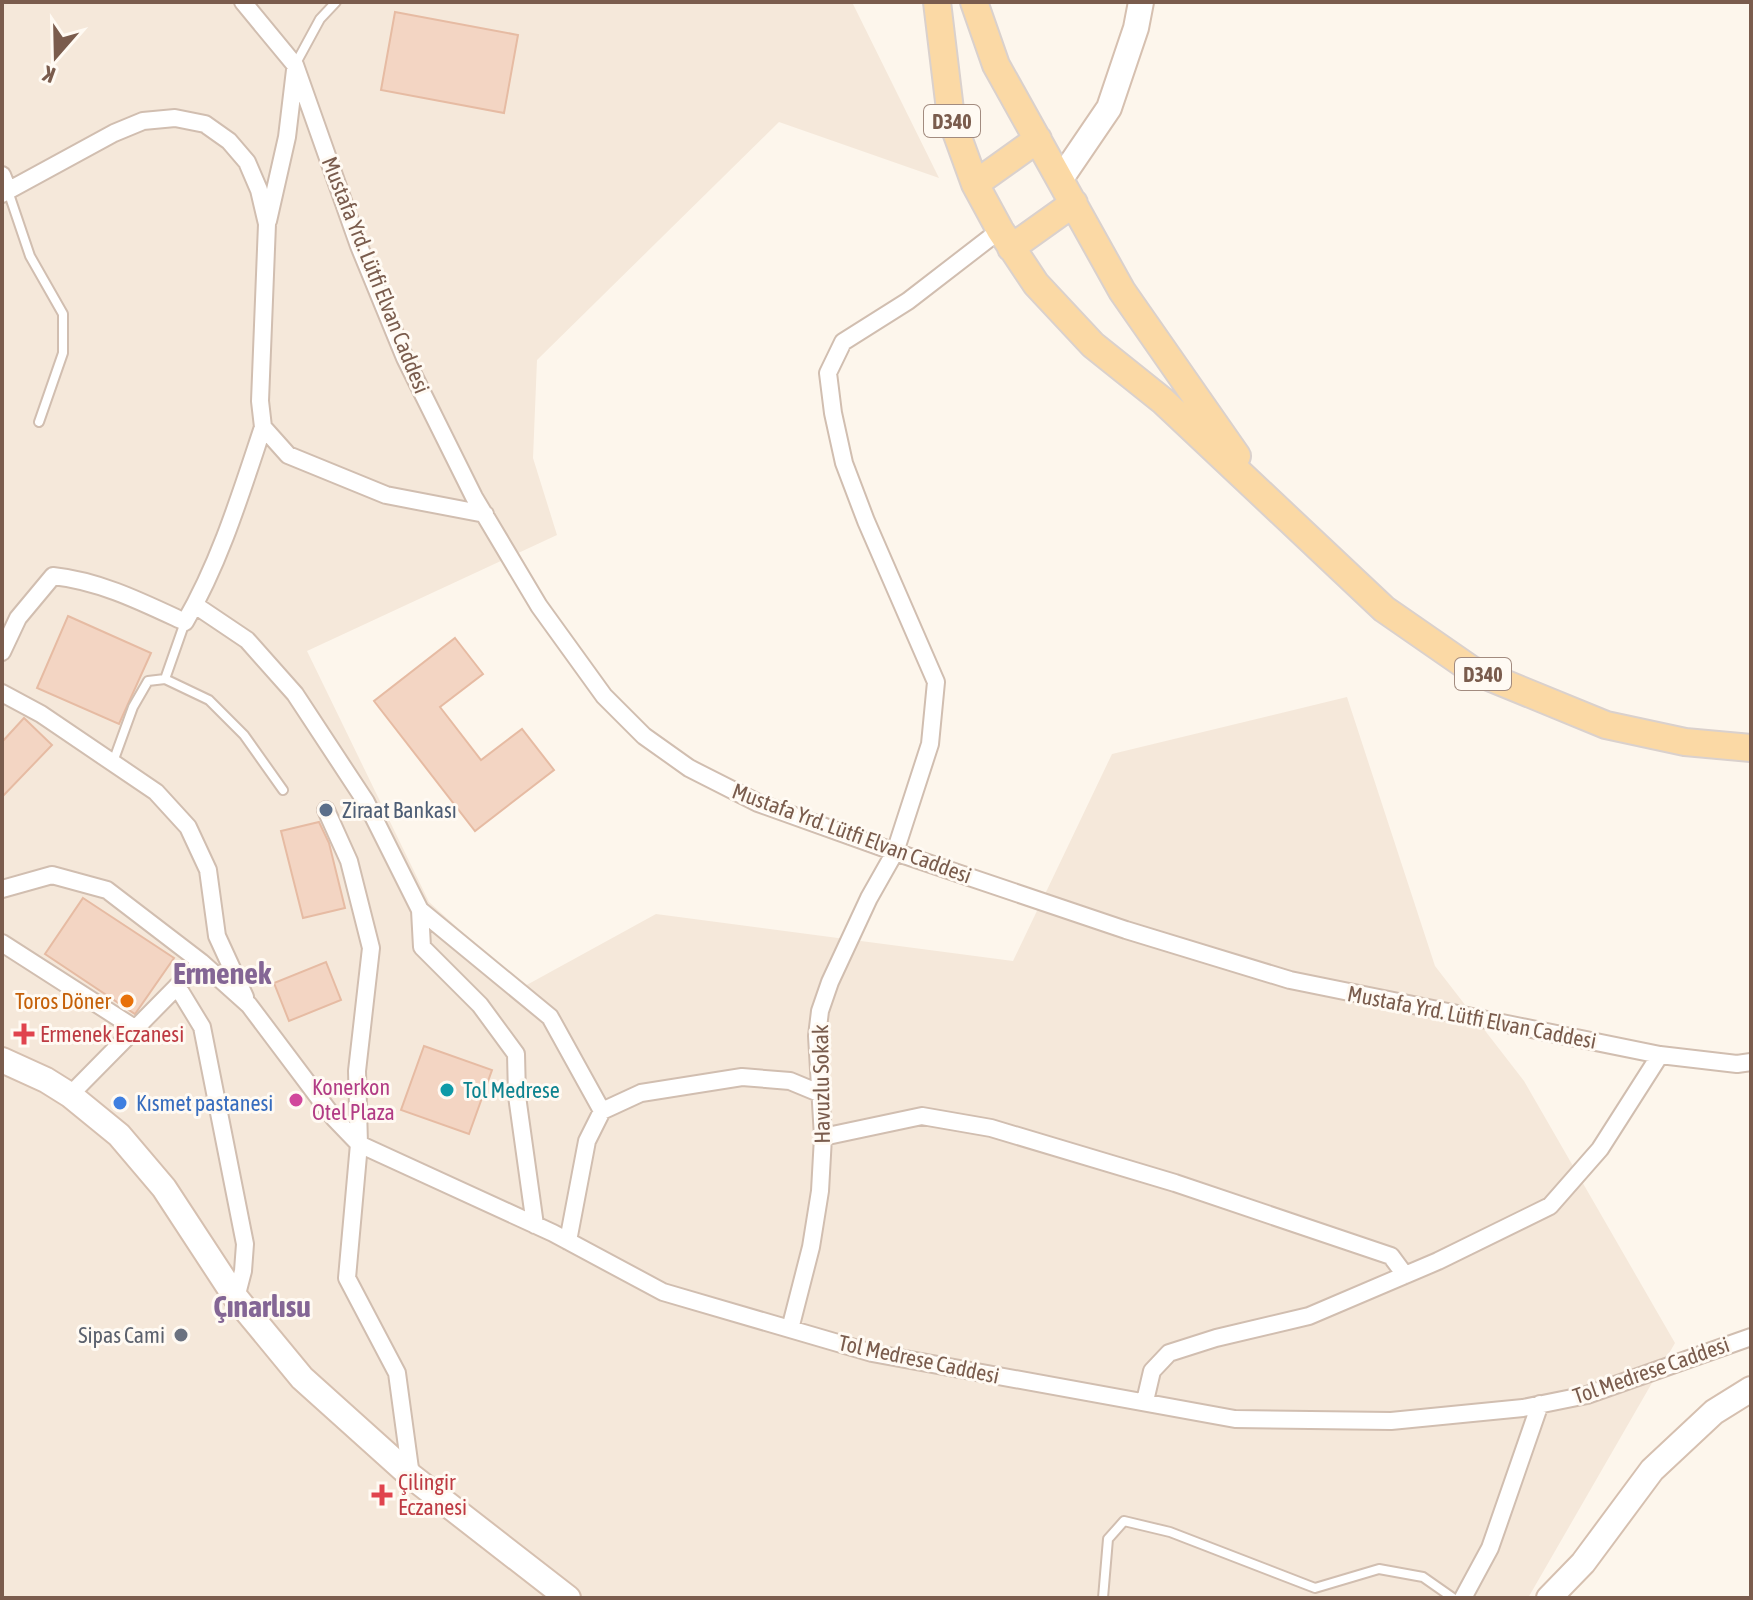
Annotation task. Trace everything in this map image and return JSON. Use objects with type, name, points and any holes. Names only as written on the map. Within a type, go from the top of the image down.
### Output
[{"type":"main road","name":"D340","points":[[937,2],[951,118],[975,184],[1036,284],[1093,345],[1163,401],[1384,609],[1472,670],[1606,725],[1685,742],[1751,748]]},
{"type":"main road","name":"D340","points":[[974,2],[996,65],[1122,291],[1266,498]]},
{"type":"main road","points":[[1060,180],[1109,108],[1136,28],[1141,2]]},
{"type":"main road","points":[[975,184],[1038,139]]},
{"type":"main road","points":[[1006,239],[1074,203]]},
{"type":"main road","points":[[2,1060],[70,1095],[119,1135],[155,1177],[236,1298],[302,1378],[411,1476],[568,1598]]},
{"type":"main road","points":[[1549,1598],[1583,1563],[1652,1470],[1714,1412],[1751,1389]]},
{"type":"street","name":"Mustafa Yrd. Lütfi Elvan Caddesi","points":[[243,2],[295,65],[359,246],[405,358],[485,514],[548,619],[604,696],[644,736],[689,768],[758,803],[895,852],[1126,930],[1290,980],[1660,1055],[1737,1064],[1751,1062]]},
{"type":"street","points":[[2,652],[18,618],[53,576],[79,579],[102,587],[185,622],[195,605],[236,508],[263,427],[260,401],[267,224],[287,137],[295,65]]},
{"type":"street","points":[[4,186],[143,121],[175,118],[205,124],[229,141],[247,162],[259,190],[267,224]]},
{"type":"street","name":"Havuzlu Sokak","points":[[790,1329],[820,1191],[823,1137],[817,1036],[820,1011],[869,898],[895,852],[930,744],[936,682],[844,463],[828,373],[843,342],[1006,239]]},
{"type":"street","points":[[263,427],[288,455],[342,479],[386,495],[485,514]]},
{"type":"street","points":[[195,605],[247,640],[295,694],[366,802],[420,910],[422,947],[480,1005],[516,1054],[517,1096],[535,1225]]},
{"type":"street","points":[[2,693],[41,714],[156,792],[188,827],[208,870],[217,936],[249,1005]]},
{"type":"street","points":[[326,810],[349,861],[371,948],[357,1071],[359,1144],[347,1278],[397,1373],[411,1476]]},
{"type":"street","points":[[2,889],[52,875],[107,890],[201,962],[249,1005],[334,1118],[359,1144]]},
{"type":"street","points":[[420,910],[550,1017],[602,1111]]},
{"type":"street","points":[[2,943],[136,1029]]},
{"type":"street","points":[[70,1095],[201,962]]},
{"type":"street","points":[[177,986],[202,1027],[245,1244],[243,1271],[236,1298]]},
{"type":"street","points":[[1145,1401],[1152,1371],[1169,1353],[1216,1338],[1309,1316],[1405,1275],[1550,1206],[1600,1149],[1660,1055]]},
{"type":"street","points":[[568,1241],[587,1141],[602,1111],[641,1093],[742,1077],[790,1081],[819,1093]]},
{"type":"street","points":[[823,1137],[922,1116],[991,1128],[1175,1183],[1391,1256],[1405,1275]]},
{"type":"street","name":"Tol Medrese Caddesi","points":[[359,1144],[568,1241],[663,1292],[872,1353],[1235,1419],[1391,1421],[1540,1404],[1587,1395],[1751,1337]]},
{"type":"street","points":[[1463,1598],[1490,1548],[1540,1404]]},
{"type":"lane","points":[[295,65],[320,19],[336,2]]},
{"type":"lane","points":[[4,186],[30,256],[63,314],[63,353],[39,422]]},
{"type":"lane","points":[[165,679],[185,622]]},
{"type":"lane","points":[[113,762],[133,707],[148,681],[165,679],[209,700],[244,735],[283,790]]},
{"type":"lane","points":[[1103,1598],[1108,1539],[1124,1521],[1170,1532],[1315,1588],[1379,1569],[1423,1577],[1453,1598]]},
{"type":"shaded area","points":[[2,2],[852,2],[939,178],[779,122],[537,360],[533,458],[557,535],[307,651],[429,902],[523,987],[656,914],[1013,961],[1112,754],[1347,697],[1435,966],[1524,1081],[1675,1343],[1528,1598],[2,1598]]},
{"type":"building","points":[[395,12],[518,35],[504,113],[381,90]]},
{"type":"building","points":[[68,616],[151,653],[119,724],[37,688]]},
{"type":"building","points":[[455,638],[483,674],[440,707],[481,760],[522,729],[554,770],[475,831],[374,701]]},
{"type":"building","points":[[24,718],[52,745],[2,797],[2,742]]},
{"type":"building","points":[[319,822],[329,843],[345,908],[303,918],[281,831]]},
{"type":"building","points":[[83,898],[174,958],[135,1014],[45,954]]},
{"type":"building","points":[[326,962],[341,1000],[289,1021],[274,983]]},
{"type":"building","name":"Tol Medrese","points":[[424,1046],[492,1070],[469,1134],[401,1110]]},
{"type":"place","name":"Ziraat Bankası","points":[[326,810]]},
{"type":"place","name":"Toros Döner","points":[[127,1001]]},
{"type":"place","name":"Ermenek Eczanesi","points":[[24,1034]]},
{"type":"place","name":"Tol Medrese","points":[[447,1090]]},
{"type":"place","name":"Konerkon Otel Plaza","points":[[296,1100]]},
{"type":"place","name":"Kısmet pastanesi","points":[[120,1103]]},
{"type":"place","name":"Sipas Cami","points":[[181,1335]]},
{"type":"place","name":"Çilingir Eczanesi","points":[[382,1495]]},
{"type":"district","name":"Ermenek","points":[[222,973]]},
{"type":"district","name":"Çınarlısu","points":[[262,1306]]}]
